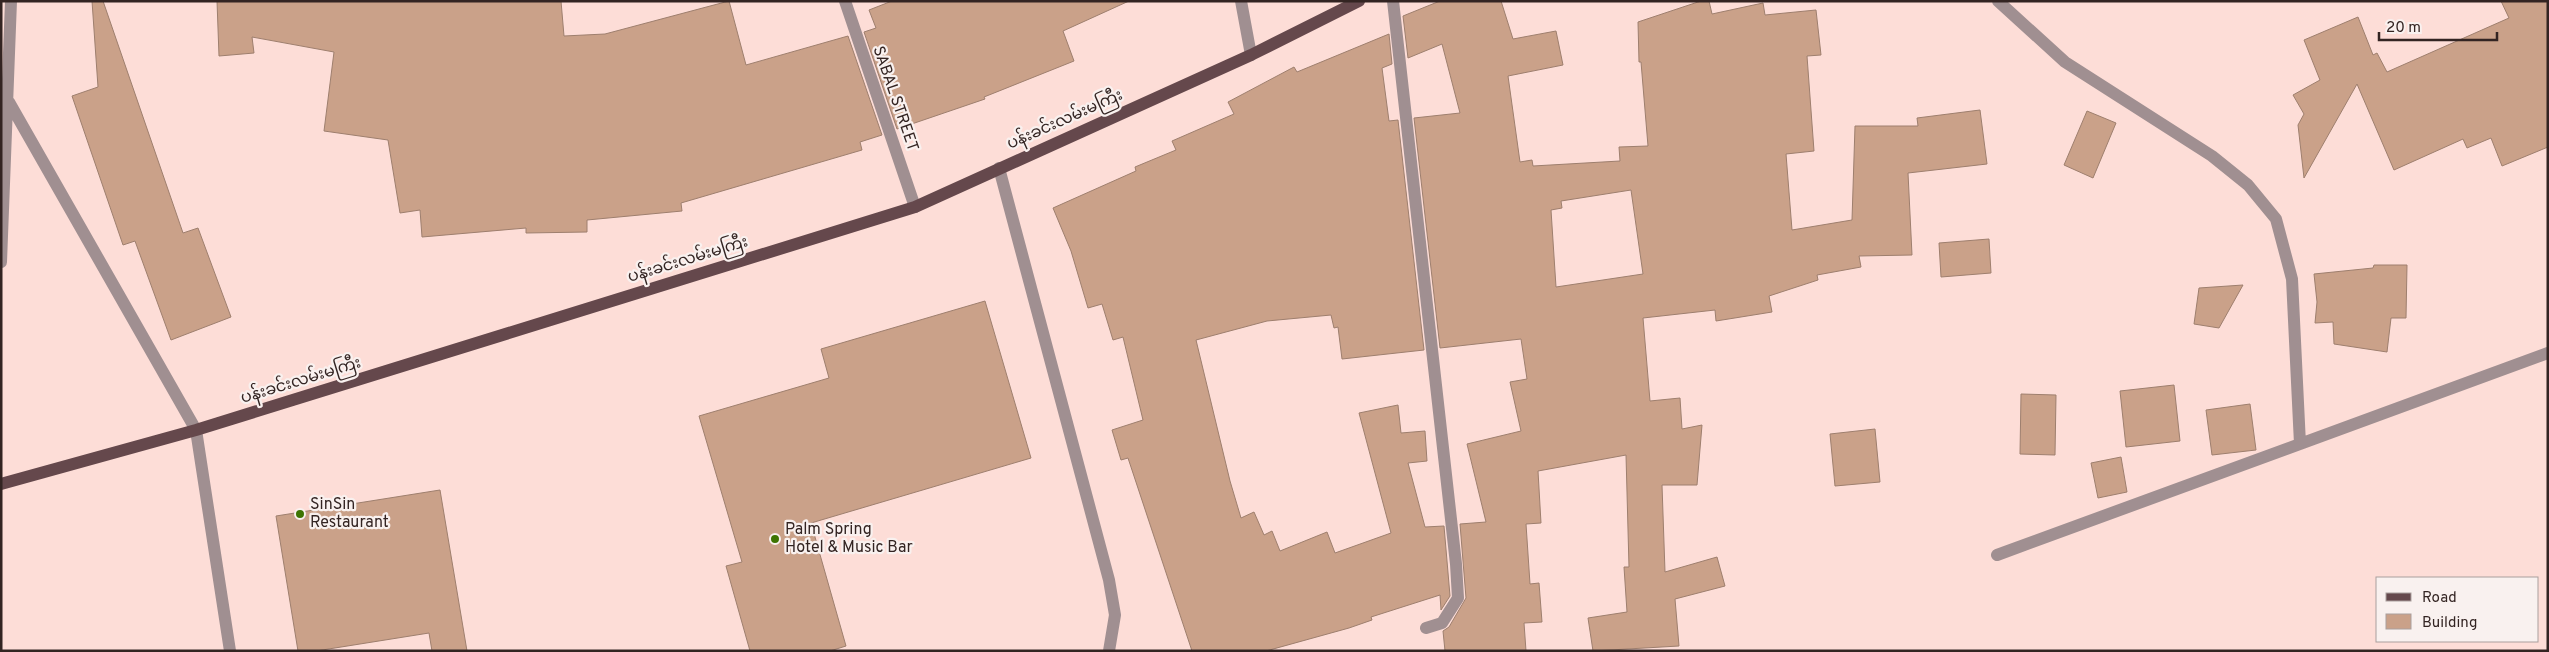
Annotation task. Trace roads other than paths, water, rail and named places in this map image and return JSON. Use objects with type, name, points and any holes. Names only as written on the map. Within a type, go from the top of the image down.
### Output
[{"type":"main road","name":"ပန်းခင်းလမ်းမကြီး","points":[[1,484],[196,430],[914,206],[1251,54],[1359,1]]},
{"type":"street","points":[[1,262],[9,102],[11,1]]},
{"type":"street","name":"SABAL STREET","points":[[845,1],[914,206]]},
{"type":"street","points":[[1241,1],[1251,54]]},
{"type":"street","points":[[1393,1],[1456,564],[1458,598],[1442,623],[1426,628]]},
{"type":"street","points":[[1998,1],[2065,62],[2212,156],[2248,185],[2276,219],[2292,279],[2300,444]]},
{"type":"street","points":[[9,102],[196,430],[230,651]]},
{"type":"street","points":[[999,168],[1109,580],[1115,615],[1109,651]]},
{"type":"street","points":[[1997,555],[2548,353]]},
{"type":"place","name":"SinSin Restaurant","points":[[300,514]]},
{"type":"place","name":"Palm Spring Hotel & Music Bar","points":[[775,539]]}]
